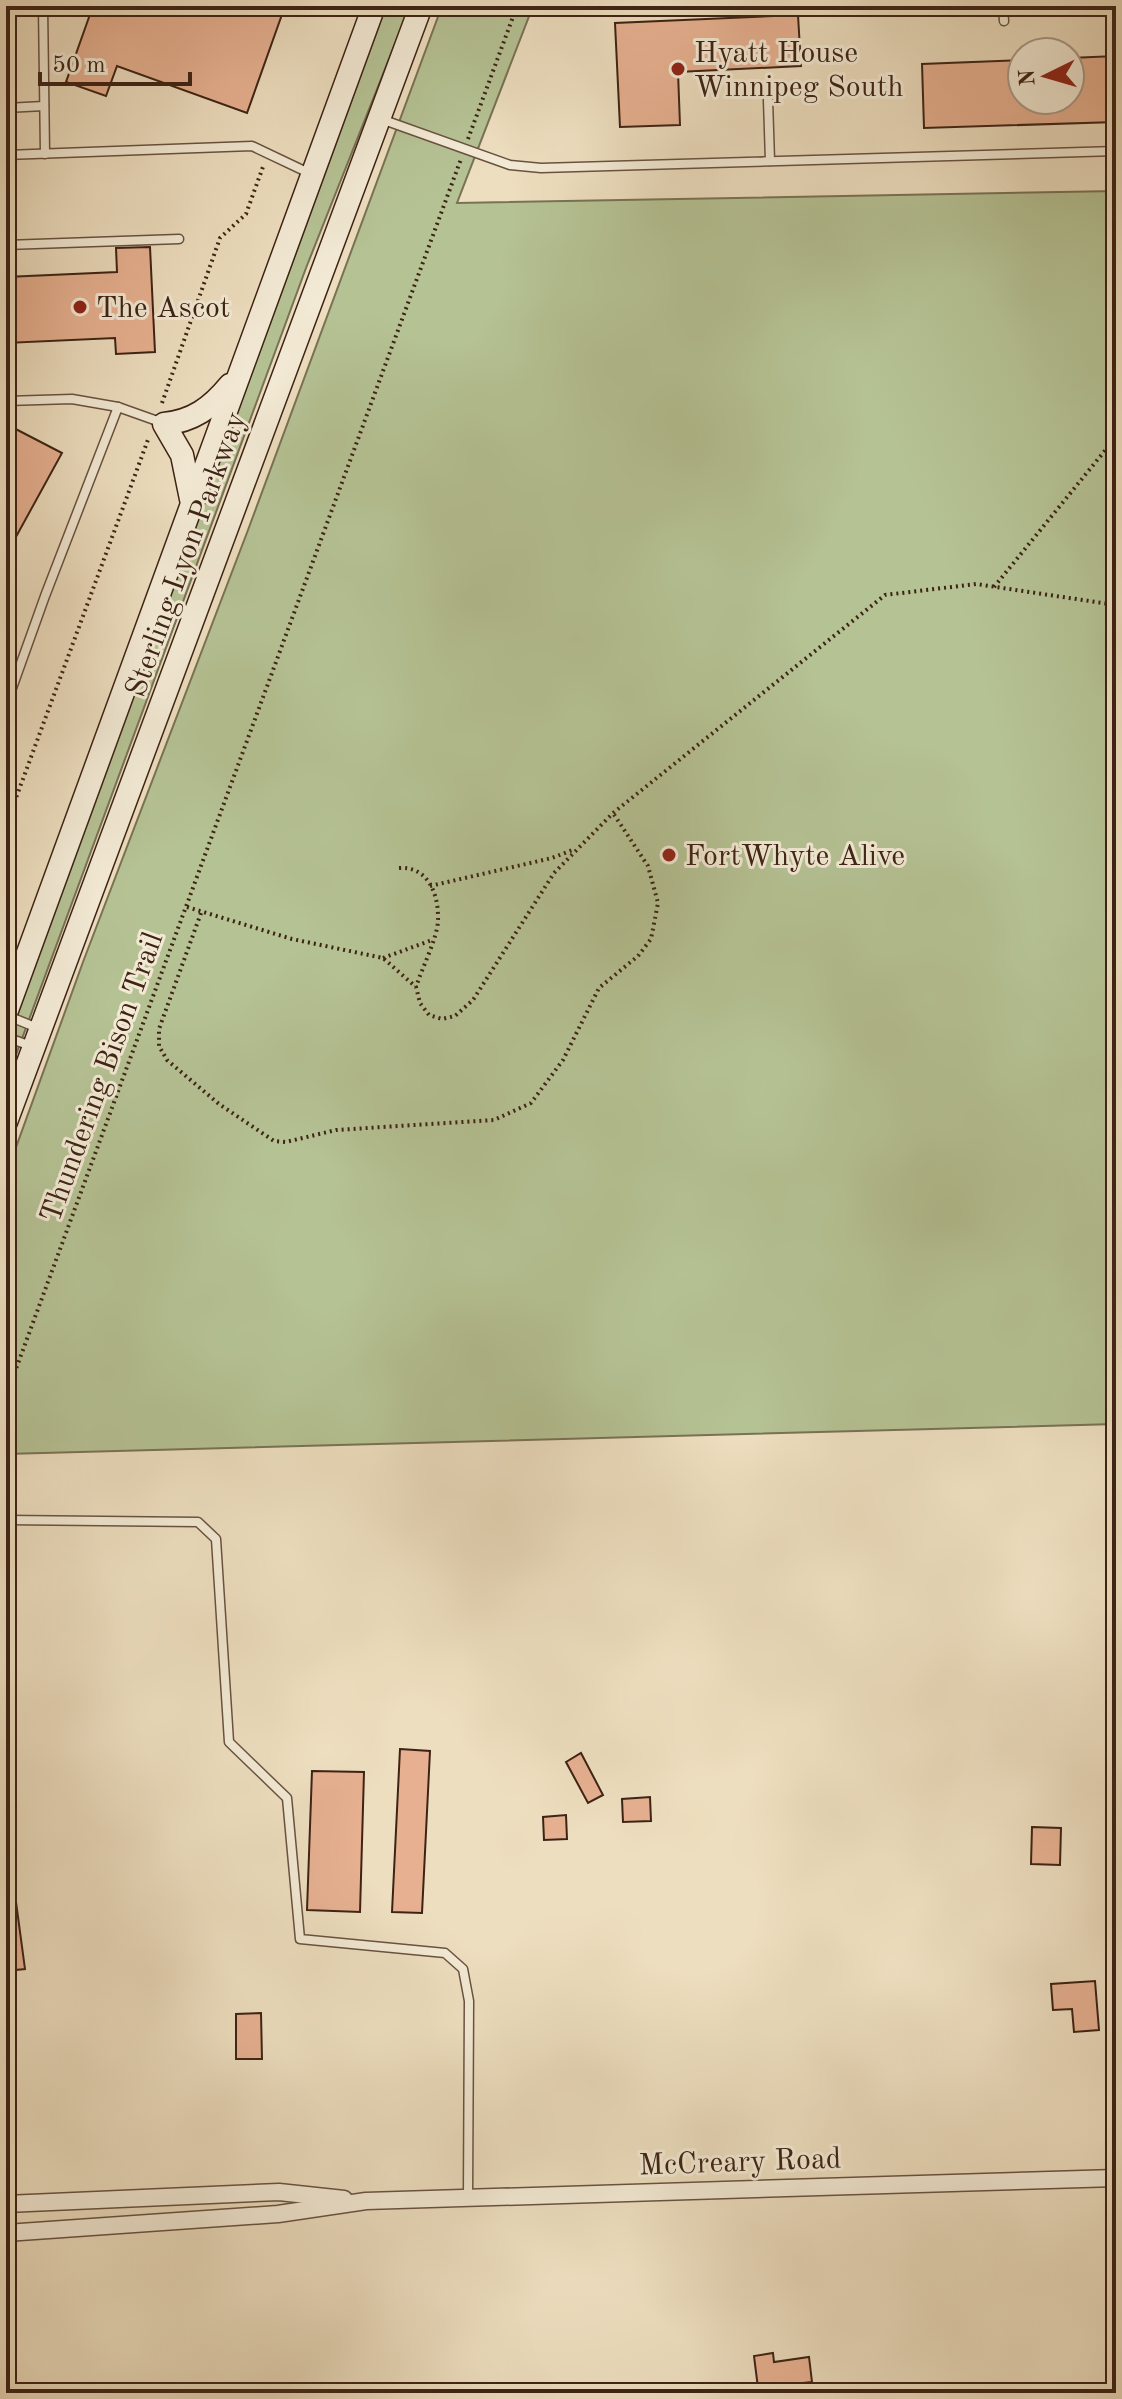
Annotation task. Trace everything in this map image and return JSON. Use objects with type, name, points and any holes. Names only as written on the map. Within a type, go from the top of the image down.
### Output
[{"type":"main road","name":"Sterling Lyon Parkway","points":[[6,1014],[374,6]]},
{"type":"main road","name":"Sterling Lyon Parkway","points":[[6,1122],[421,6]]},
{"type":"main road","points":[[192,503],[182,455],[160,422],[189,420],[202,413],[219,399],[238,375]]},
{"type":"main road","points":[[6,962],[38,926]]},
{"type":"street","name":"McCreary Road","points":[[6,2233],[278,2214],[366,2201],[1116,2178]]},
{"type":"street","name":"McCreary Road","points":[[6,2204],[279,2192],[366,2201]]},
{"type":"lane","points":[[43,6],[45,154]]},
{"type":"lane","points":[[1003,6],[1004,21]]},
{"type":"lane","points":[[768,100],[770,161]]},
{"type":"lane","points":[[6,108],[44,106]]},
{"type":"lane","points":[[379,118],[510,165],[541,168],[1116,151]]},
{"type":"lane","points":[[6,155],[252,146],[312,174]]},
{"type":"lane","points":[[6,245],[179,239]]},
{"type":"lane","points":[[6,401],[72,399],[118,407],[160,422]]},
{"type":"lane","points":[[6,705],[118,407]]},
{"type":"lane","points":[[6,1014],[37,1038]]},
{"type":"lane","points":[[6,1037],[37,1038]]},
{"type":"lane","points":[[6,1520],[198,1522],[216,1539],[229,1742],[287,1798],[300,1939],[445,1953],[463,1969],[469,2001],[468,2197]]},
{"type":"path","name":"Thundering Bison Trail","points":[[6,1396],[517,6]]},
{"type":"path","points":[[6,825],[160,422],[220,238],[246,214],[268,154]]},
{"type":"path","points":[[994,587],[1116,437]]},
{"type":"path","points":[[399,868],[414,867],[422,873],[434,892],[438,921],[416,987],[420,1003],[429,1015],[442,1019],[455,1016],[473,1000],[554,873],[613,813],[885,595],[976,584],[1116,605]]},
{"type":"path","points":[[201,913],[159,1029],[159,1046],[167,1060],[219,1104],[274,1141],[286,1142],[336,1130],[494,1120],[531,1103],[563,1060],[599,988],[638,956],[651,939],[658,903],[648,866],[613,813]]},
{"type":"path","points":[[430,886],[552,858],[578,848]]},
{"type":"path","points":[[187,907],[292,939],[383,958],[416,987]]},
{"type":"path","points":[[383,958],[432,940]]},
{"type":"green space","points":[[386,6],[410,6],[306,268],[6,1082],[6,1045]]},
{"type":"green space","name":"FortWhyte Alive","points":[[442,6],[533,6],[457,203],[1116,191],[1116,1424],[6,1454],[6,1175]]},
{"type":"building","points":[[93,6],[285,6],[247,113],[117,66],[106,96],[66,82]]},
{"type":"building","name":"Hyatt House Winnipeg South","points":[[798,15],[801,66],[678,72],[680,125],[620,127],[615,23]]},
{"type":"building","points":[[1116,56],[1116,122],[924,128],[922,64],[1006,61],[1006,116],[1086,116],[1086,57]]},
{"type":"building","name":"The Ascot","points":[[150,247],[155,352],[116,354],[115,338],[6,343],[6,277],[117,272],[116,248]]},
{"type":"building","points":[[6,424],[62,453],[6,555]]},
{"type":"building","points":[[400,1749],[430,1751],[422,1913],[392,1912]]},
{"type":"building","points":[[581,1753],[603,1795],[588,1803],[566,1762]]},
{"type":"building","points":[[312,1771],[364,1772],[360,1912],[307,1910]]},
{"type":"building","points":[[650,1797],[651,1821],[623,1822],[622,1799]]},
{"type":"building","points":[[566,1815],[567,1839],[544,1840],[543,1817]]},
{"type":"building","points":[[1032,1827],[1061,1828],[1060,1865],[1031,1864]]},
{"type":"building","points":[[16,1902],[25,1969],[6,1971],[6,1903]]},
{"type":"building","points":[[1095,1981],[1099,2030],[1074,2032],[1072,2009],[1053,2010],[1051,1984]]},
{"type":"building","points":[[261,2013],[262,2059],[236,2059],[236,2014]]},
{"type":"building","points":[[773,2353],[774,2362],[809,2357],[812,2382],[758,2388],[754,2356]]},
{"type":"place","name":"Hyatt House Winnipeg South","points":[[678,69]]},
{"type":"place","name":"The Ascot","points":[[80,307]]},
{"type":"place","name":"FortWhyte Alive","points":[[669,855]]}]
